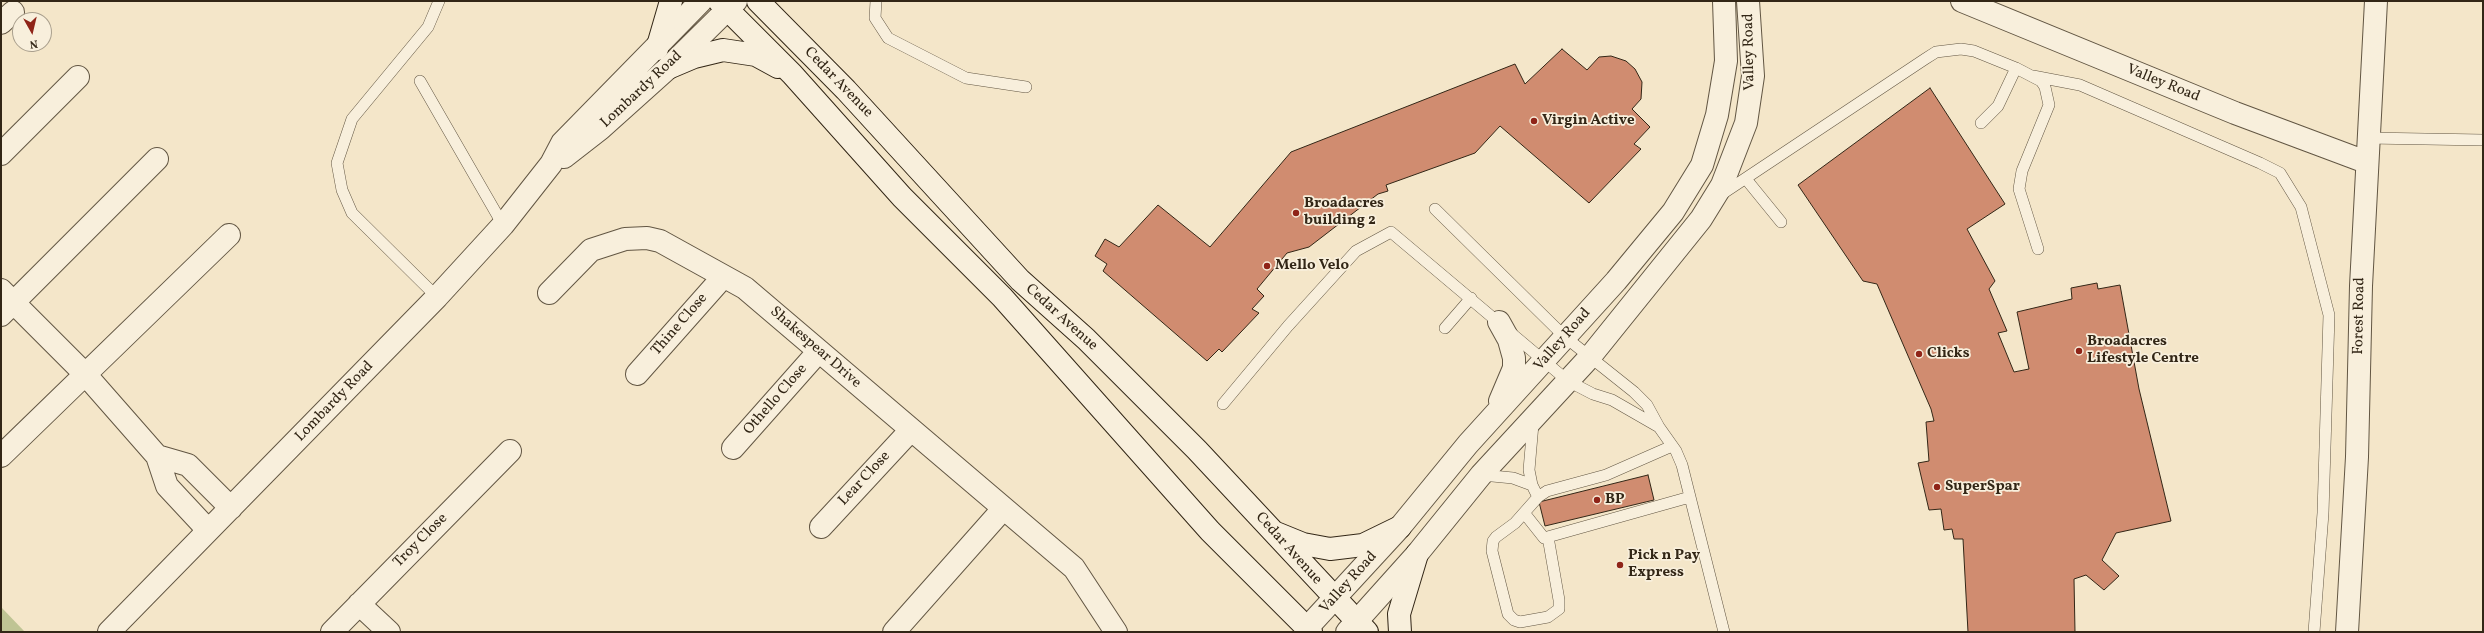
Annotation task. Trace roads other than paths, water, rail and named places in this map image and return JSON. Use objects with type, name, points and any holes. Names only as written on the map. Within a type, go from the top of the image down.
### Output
[{"type":"street","points":[[657,49],[671,1]]},
{"type":"street","name":"Lombardy Road","points":[[109,632],[437,297],[503,225],[551,164],[562,143],[657,49],[701,1]]},
{"type":"street","name":"Cedar Avenue","points":[[758,1],[846,90],[1020,280],[1086,339],[1239,493],[1335,600],[1357,628]]},
{"type":"street","name":"Valley Road","points":[[1307,631],[1400,527],[1468,444],[1546,361],[1565,337],[1648,244],[1687,190],[1702,165],[1717,115],[1726,61],[1724,1]]},
{"type":"street","name":"Valley Road","points":[[1357,628],[1482,475],[1589,358],[1701,219],[1722,185],[1746,123],[1751,98],[1752,55],[1748,1]]},
{"type":"street","name":"Valley Road","points":[[1962,1],[2235,113],[2366,162]]},
{"type":"street","name":"Forest Road","points":[[2347,632],[2357,457],[2366,162],[2376,1]]},
{"type":"street","name":"Lombardy Road","points":[[551,164],[564,157],[600,129],[668,68],[727,4]]},
{"type":"street","name":"Cedar Avenue","points":[[727,4],[792,74],[902,198],[1002,296],[1210,532],[1307,631]]},
{"type":"street","points":[[668,68],[700,55],[723,50],[756,55],[792,74]]},
{"type":"street","points":[[1,154],[78,77]]},
{"type":"street","points":[[157,159],[5,302],[85,374],[157,456],[167,486],[208,530]]},
{"type":"street","points":[[1687,190],[1713,199]]},
{"type":"street","points":[[1,456],[228,235]]},
{"type":"street","name":"Shakespear Drive","points":[[549,293],[579,260],[591,250],[625,239],[647,238],[660,241],[749,291],[910,431],[1078,571],[1116,632]]},
{"type":"street","name":"Thine Close","points":[[637,374],[723,277]]},
{"type":"street","points":[[1495,415],[1514,368],[1513,351],[1499,322]]},
{"type":"street","name":"Othello Close","points":[[733,448],[819,351]]},
{"type":"street","name":"Lear Close","points":[[820,527],[910,431]]},
{"type":"street","name":"Troy Close","points":[[332,632],[510,451]]},
{"type":"street","points":[[157,456],[188,465],[231,508]]},
{"type":"street","points":[[894,632],[1003,509]]},
{"type":"street","points":[[1272,531],[1303,544],[1330,549],[1363,545],[1400,527]]},
{"type":"street","points":[[1400,632],[1399,614],[1417,554]]},
{"type":"street","points":[[359,604],[389,632]]},
{"type":"lane","points":[[437,297],[352,213],[342,190],[337,163],[352,119],[428,27],[439,1]]},
{"type":"lane","points":[[876,1],[875,18],[888,38],[966,78],[1026,87]]},
{"type":"lane","points":[[1713,199],[1746,179],[1936,52],[1951,48],[1974,51],[2033,76],[2080,85],[2280,173],[2301,207],[2329,315],[2323,506],[2314,632]]},
{"type":"lane","points":[[1981,123],[1998,106],[2016,68]]},
{"type":"lane","points":[[2033,76],[2045,86],[2049,105],[2022,170],[2019,189],[2024,212],[2038,250]]},
{"type":"lane","points":[[420,81],[503,225]]},
{"type":"lane","points":[[2368,138],[2483,140]]},
{"type":"lane","points":[[1746,179],[1781,222]]},
{"type":"lane","points":[[1435,210],[1565,337],[1589,358],[1634,392],[1647,405],[1682,465],[1724,632]]},
{"type":"lane","points":[[1223,404],[1288,326],[1356,251],[1391,232],[1568,381],[1592,394],[1612,400],[1659,427]]},
{"type":"lane","points":[[1445,328],[1471,298]]},
{"type":"lane","points":[[1533,419],[1529,470],[1532,485],[1538,497]]},
{"type":"lane","points":[[1548,537],[1559,600],[1559,610],[1548,617],[1520,622],[1514,620],[1508,614],[1492,546],[1496,537],[1525,514],[1538,497],[1547,491],[1606,475],[1672,446]]},
{"type":"lane","points":[[1482,475],[1513,478],[1532,485]]},
{"type":"lane","points":[[1525,514],[1541,537],[1548,537],[1690,497]]},
{"type":"place","name":"Virgin Active","points":[[1534,121]]},
{"type":"place","name":"Broadacres building 2","points":[[1296,213]]},
{"type":"place","name":"Mello Velo","points":[[1267,266]]},
{"type":"place","name":"Broadacres Lifestyle Centre","points":[[2079,351]]},
{"type":"place","name":"Clicks","points":[[1919,354]]},
{"type":"place","name":"SuperSpar","points":[[1937,487]]},
{"type":"place","name":"BP","points":[[1597,500]]},
{"type":"place","name":"Pick n Pay Express","points":[[1620,565]]}]
